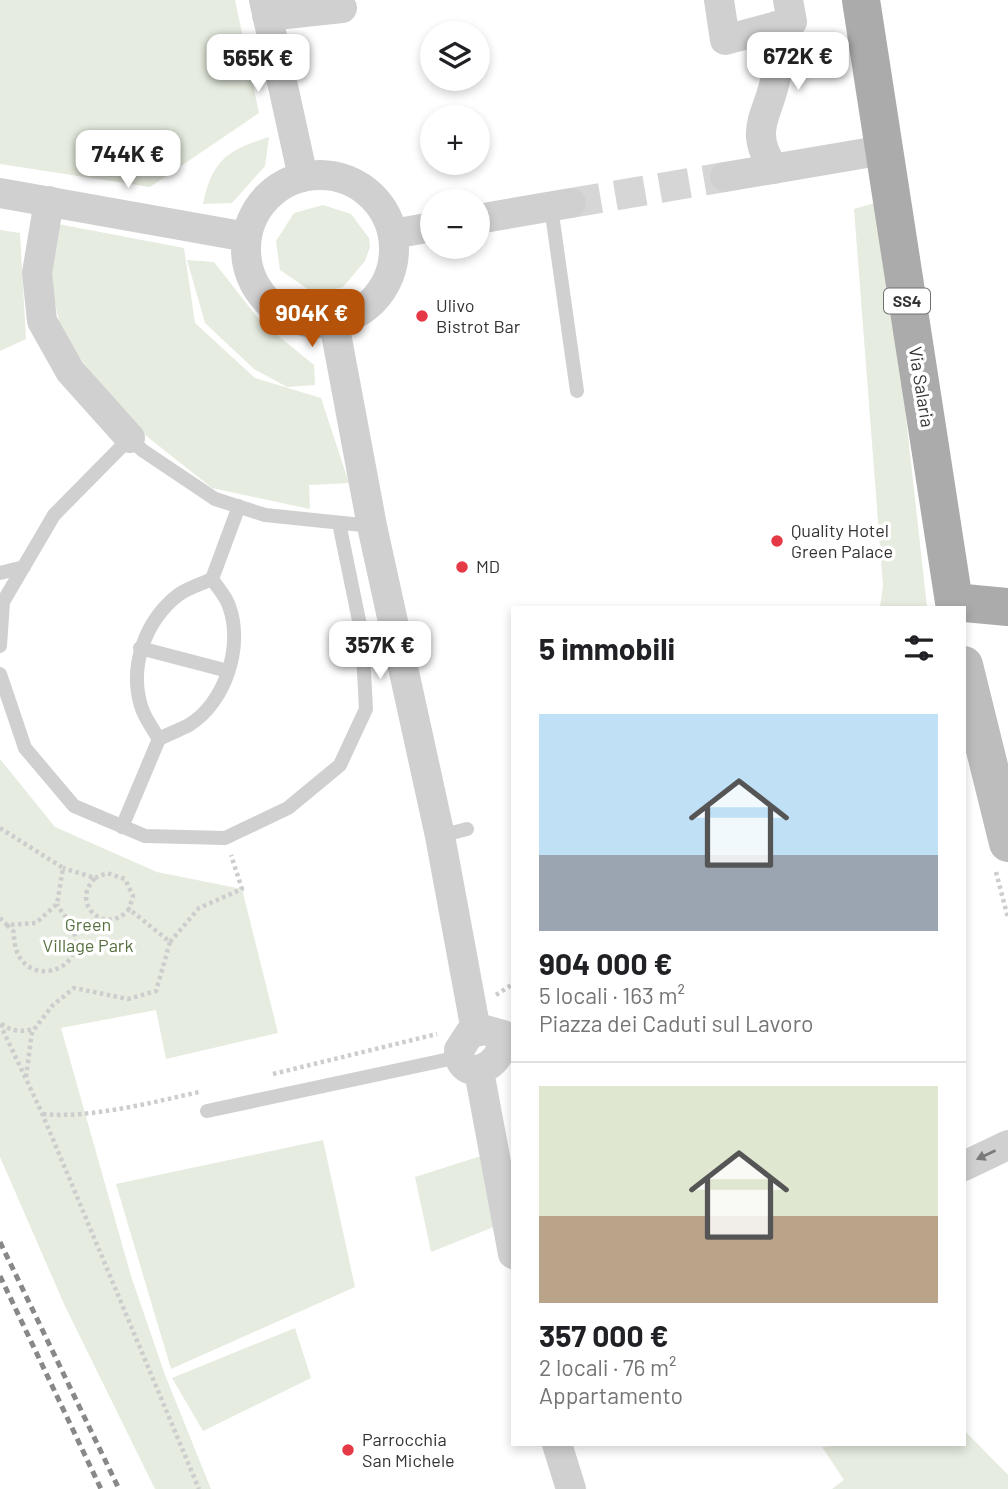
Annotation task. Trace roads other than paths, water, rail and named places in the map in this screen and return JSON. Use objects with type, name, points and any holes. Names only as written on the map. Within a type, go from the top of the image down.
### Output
[{"type":"main road","name":"Via Salaria","points":[[861,0],[954,605]]},
{"type":"main road","points":[[954,605],[1008,607]]},
{"type":"main road","points":[[966,679],[1008,843]]},
{"type":"street","points":[[719,0],[725,40],[783,13]]},
{"type":"street","points":[[303,177],[265,8],[342,8]]},
{"type":"street","points":[[774,169],[765,155],[760,138],[776,73],[783,13]]},
{"type":"street","points":[[726,177],[884,150]]},
{"type":"street","points":[[327,175],[350,181],[370,193],[385,212],[394,234],[395,258],[388,280],[375,300],[357,314],[334,323],[299,320],[268,303],[254,284],[247,261],[247,237],[254,216],[266,199],[283,185],[303,177],[327,175]]},
{"type":"street","points":[[0,193],[247,237]]},
{"type":"street","points":[[49,201],[37,273],[42,321],[70,371],[130,438]]},
{"type":"street","points":[[490,217],[561,205]]},
{"type":"street","points":[[394,234],[420,230]]},
{"type":"street","points":[[334,323],[358,422],[372,526],[453,832],[497,1031],[498,1058],[490,1066],[469,1064],[511,1245]]},
{"type":"street","points":[[966,1165],[1008,1145]]},
{"type":"street","points":[[558,1446],[571,1489]]},
{"type":"lane","points":[[561,205],[577,391]]},
{"type":"lane","points":[[0,646],[3,602],[54,515],[130,438],[142,450],[215,499],[265,514],[372,526]]},
{"type":"lane","points":[[159,739],[141,708],[136,681],[140,648],[155,619],[178,594],[212,579],[239,506]]},
{"type":"lane","points":[[0,674],[25,748],[74,806],[145,836],[225,838],[288,808],[340,765],[366,709],[362,635],[339,523]]},
{"type":"lane","points":[[0,573],[24,567]]},
{"type":"lane","points":[[122,827],[159,739],[190,724],[214,702],[228,671],[235,642],[229,605],[212,579]]},
{"type":"lane","points":[[140,648],[228,671]]},
{"type":"lane","points":[[207,1111],[469,1064]]},
{"type":"tunnel","points":[[571,203],[725,177]]},
{"type":"railway","points":[[0,1242],[119,1489]]},
{"type":"railway","points":[[0,1276],[101,1489]]},
{"type":"place","name":"Ulivo Bistrot Bar","points":[[422,316]]},
{"type":"place","name":"Quality Hotel Green Palace","points":[[777,541]]},
{"type":"place","name":"MD","points":[[462,567]]},
{"type":"place","name":"Parrocchia San Michele","points":[[348,1450]]},
{"type":"park label","name":"Green Village Park","points":[[88,935]]}]
